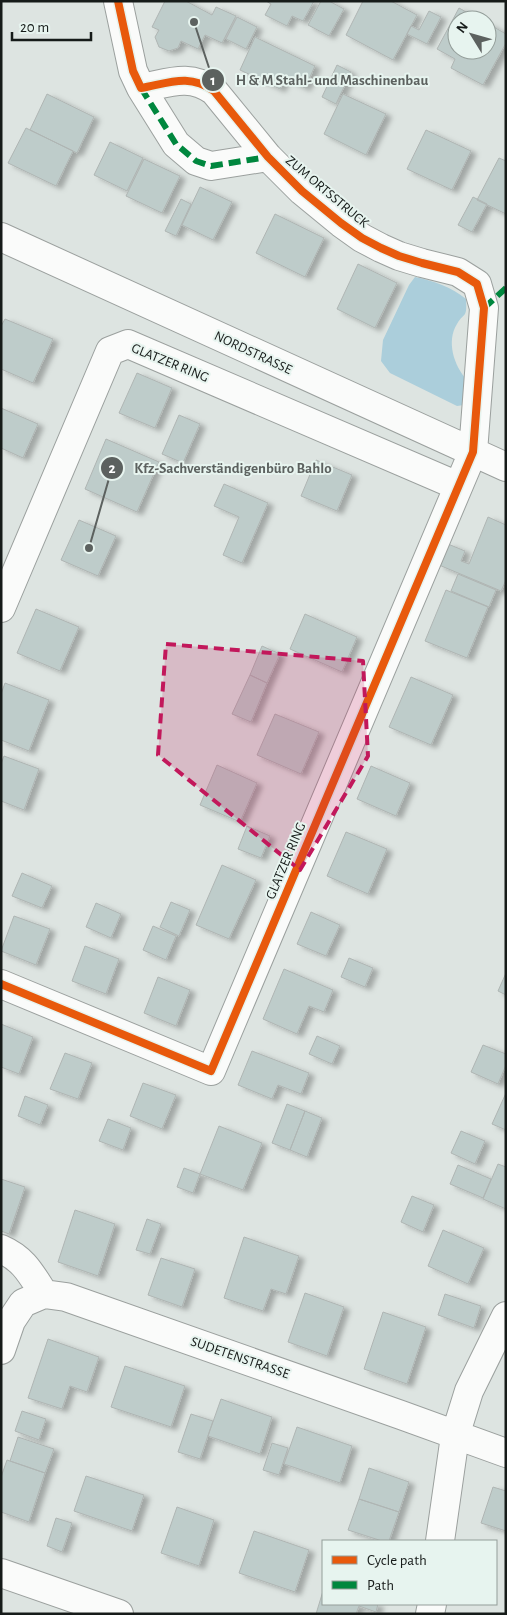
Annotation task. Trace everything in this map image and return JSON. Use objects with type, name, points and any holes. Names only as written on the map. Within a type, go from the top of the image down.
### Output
[{"type":"street","name":"ZUM ORTSSTRUCK","points":[[118,1],[133,71],[141,88],[176,144],[196,161],[211,166],[268,157]]},
{"type":"street","name":"ZUM ORTSSTRUCK","points":[[141,88],[185,79],[203,83],[214,91],[268,157],[302,191],[362,238],[400,256],[458,272],[477,284],[484,308],[473,452]]},
{"type":"street","name":"NORDSTRASSE","points":[[1,237],[506,467]]},
{"type":"street","name":"GLATZER RING","points":[[1,608],[110,351],[128,344],[458,486]]},
{"type":"street","name":"GLATZER RING","points":[[1,984],[211,1071],[473,452]]},
{"type":"street","points":[[1,1249],[15,1255],[29,1271],[44,1294],[23,1303],[11,1322],[1,1350]]},
{"type":"street","name":"SUDETENSTRASSE","points":[[44,1294],[66,1297],[506,1453]]},
{"type":"street","points":[[440,1540],[455,1436],[468,1391],[506,1316]]},
{"type":"street","points":[[1,1573],[119,1614]]},
{"type":"highlighted area","points":[[166,644],[363,661],[368,756],[300,870],[158,755]]},
{"type":"water","points":[[415,277],[442,285],[466,299],[466,312],[457,324],[452,338],[455,361],[467,380],[464,405],[457,406],[390,373],[381,361],[383,340],[409,285]]},
{"type":"building","points":[[165,1],[186,1],[212,15],[216,7],[236,16],[222,43],[205,35],[198,49],[181,41],[178,48],[169,51],[159,47],[155,37],[159,30],[152,27]]},
{"type":"building","points":[[266,1],[314,1],[303,21],[292,16],[287,26],[265,15],[271,4]]},
{"type":"building","points":[[321,1],[329,1],[344,9],[329,36],[308,25]]},
{"type":"building","points":[[363,1],[391,1],[417,15],[393,60],[346,35]]},
{"type":"building","points":[[429,11],[441,17],[427,44],[407,34],[411,26],[419,30]]},
{"type":"building","points":[[237,17],[257,27],[246,49],[226,39]]},
{"type":"building","points":[[497,29],[506,34],[506,43],[497,59]]},
{"type":"building","points":[[447,30],[447,55],[437,49]]},
{"type":"building","points":[[255,37],[315,66],[305,88],[285,78],[280,89],[240,70]]},
{"type":"building","points":[[455,60],[497,60],[483,85],[451,68]]},
{"type":"building","points":[[337,65],[351,72],[336,104],[322,97]]},
{"type":"building","points":[[47,94],[94,117],[77,153],[30,130]]},
{"type":"building","points":[[343,94],[386,114],[366,155],[324,134]]},
{"type":"building","points":[[26,128],[73,151],[56,186],[8,163]]},
{"type":"building","points":[[426,130],[471,151],[452,190],[407,169]]},
{"type":"building","points":[[110,142],[143,158],[127,191],[94,175]]},
{"type":"building","points":[[499,158],[506,161],[506,214],[477,200]]},
{"type":"building","points":[[144,159],[180,176],[162,213],[126,196]]},
{"type":"building","points":[[200,187],[232,202],[213,240],[182,225]]},
{"type":"building","points":[[473,197],[487,204],[472,232],[458,225]]},
{"type":"building","points":[[181,199],[191,204],[176,236],[165,231]]},
{"type":"building","points":[[275,214],[324,238],[305,277],[256,253]]},
{"type":"building","points":[[358,264],[397,283],[375,328],[337,309]]},
{"type":"building","points":[[5,319],[53,339],[33,383],[1,369],[1,326]]},
{"type":"building","points":[[137,373],[172,388],[155,428],[119,413]]},
{"type":"building","points":[[1,408],[38,424],[23,458],[1,448]]},
{"type":"building","points":[[179,415],[200,424],[183,463],[162,454]]},
{"type":"building","points":[[106,439],[159,462],[137,512],[85,489]]},
{"type":"building","points":[[316,460],[352,475],[337,511],[301,496]]},
{"type":"building","points":[[224,484],[268,503],[242,563],[223,555],[239,517],[214,506]]},
{"type":"building","points":[[488,517],[506,525],[506,580],[501,591],[439,565],[448,544],[465,551],[461,561],[469,564]]},
{"type":"building","points":[[79,520],[116,536],[98,576],[61,560]]},
{"type":"building","points":[[458,574],[496,590],[489,607],[451,591]]},
{"type":"building","points":[[446,590],[488,607],[467,658],[425,641]]},
{"type":"building","points":[[36,609],[79,627],[60,671],[17,653]]},
{"type":"building","points":[[305,614],[357,637],[342,672],[290,649]]},
{"type":"building","points":[[262,646],[280,654],[267,683],[250,675]]},
{"type":"building","points":[[250,675],[267,683],[251,722],[232,714]]},
{"type":"building","points":[[411,677],[453,695],[431,745],[389,727]]},
{"type":"building","points":[[5,683],[49,700],[29,751],[1,740],[1,694]]},
{"type":"building","points":[[275,714],[319,732],[301,774],[257,755]]},
{"type":"building","points":[[4,756],[39,769],[24,810],[1,801],[1,764]]},
{"type":"building","points":[[217,765],[257,783],[240,822],[200,805]]},
{"type":"building","points":[[371,766],[410,783],[396,816],[357,799]]},
{"type":"building","points":[[247,826],[270,836],[261,858],[238,849]]},
{"type":"building","points":[[346,832],[387,849],[368,894],[327,876]]},
{"type":"building","points":[[222,865],[256,880],[229,939],[196,925]]},
{"type":"building","points":[[22,873],[52,886],[42,908],[12,896]]},
{"type":"building","points":[[171,902],[190,910],[179,936],[160,927]]},
{"type":"building","points":[[96,903],[121,914],[111,938],[86,927]]},
{"type":"building","points":[[311,912],[340,925],[326,956],[297,944]]},
{"type":"building","points":[[14,916],[50,929],[36,965],[1,951]]},
{"type":"building","points":[[153,926],[176,936],[166,960],[143,950]]},
{"type":"building","points":[[85,946],[119,959],[106,994],[72,981]]},
{"type":"building","points":[[349,958],[373,968],[365,987],[341,977]]},
{"type":"building","points":[[284,969],[333,990],[324,1012],[309,1006],[297,1034],[263,1019]]},
{"type":"building","points":[[506,973],[506,995],[498,991]]},
{"type":"building","points":[[158,977],[190,990],[176,1026],[144,1013]]},
{"type":"building","points":[[1,1024],[33,1037],[19,1074],[1,1067]]},
{"type":"building","points":[[317,1036],[340,1046],[332,1064],[309,1054]]},
{"type":"building","points":[[483,1045],[506,1054],[506,1065],[498,1084],[471,1072]]},
{"type":"building","points":[[252,1051],[309,1073],[301,1094],[278,1085],[272,1099],[238,1085]]},
{"type":"building","points":[[65,1053],[92,1063],[78,1099],[50,1089]]},
{"type":"building","points":[[143,1083],[176,1095],[162,1129],[130,1116]]},
{"type":"building","points":[[506,1093],[506,1130],[492,1124]]},
{"type":"building","points":[[25,1096],[48,1105],[40,1125],[18,1116]]},
{"type":"building","points":[[287,1104],[305,1111],[290,1150],[272,1143]]},
{"type":"building","points":[[305,1111],[322,1118],[307,1157],[290,1150]]},
{"type":"building","points":[[108,1119],[131,1128],[123,1150],[99,1141]]},
{"type":"building","points":[[219,1126],[262,1143],[243,1190],[200,1174]]},
{"type":"building","points":[[461,1131],[485,1141],[475,1164],[451,1153]]},
{"type":"building","points":[[498,1164],[506,1167],[506,1209],[483,1199]]},
{"type":"building","points":[[458,1165],[491,1179],[483,1198],[450,1184]]},
{"type":"building","points":[[184,1168],[200,1174],[193,1193],[177,1187]]},
{"type":"building","points":[[1,1179],[25,1187],[9,1234],[1,1231]]},
{"type":"building","points":[[412,1196],[434,1205],[423,1232],[401,1222]]},
{"type":"building","points":[[75,1210],[115,1224],[98,1276],[58,1262]]},
{"type":"building","points":[[147,1219],[161,1224],[150,1254],[136,1250]]},
{"type":"building","points":[[443,1230],[484,1248],[468,1284],[428,1266]]},
{"type":"building","points":[[244,1237],[299,1256],[286,1294],[271,1289],[263,1311],[224,1298]]},
{"type":"building","points":[[161,1258],[195,1269],[182,1307],[148,1295]]},
{"type":"building","points":[[305,1293],[344,1307],[327,1356],[288,1342]]},
{"type":"building","points":[[445,1294],[481,1306],[474,1328],[438,1315]]},
{"type":"building","points":[[383,1312],[426,1327],[407,1384],[364,1369]]},
{"type":"building","points":[[48,1339],[99,1357],[87,1392],[70,1386],[62,1409],[28,1398]]},
{"type":"building","points":[[125,1366],[185,1386],[171,1427],[111,1407]]},
{"type":"building","points":[[221,1399],[272,1417],[260,1454],[208,1436]]},
{"type":"building","points":[[22,1411],[46,1419],[39,1440],[15,1431]]},
{"type":"building","points":[[191,1414],[213,1421],[200,1459],[178,1452]]},
{"type":"building","points":[[297,1427],[352,1446],[340,1483],[284,1464]]},
{"type":"building","points":[[18,1437],[54,1449],[45,1473],[10,1461]]},
{"type":"building","points":[[272,1443],[288,1448],[279,1475],[263,1470]]},
{"type":"building","points":[[7,1460],[45,1473],[29,1522],[1,1512],[1,1477]]},
{"type":"building","points":[[369,1468],[409,1482],[399,1512],[359,1499]]},
{"type":"building","points":[[86,1476],[144,1495],[132,1531],[74,1511]]},
{"type":"building","points":[[493,1487],[506,1491],[506,1531],[481,1523]]},
{"type":"building","points":[[359,1499],[399,1512],[389,1540],[379,1540],[348,1530]]},
{"type":"building","points":[[177,1507],[214,1520],[199,1566],[161,1553]]},
{"type":"building","points":[[56,1518],[72,1523],[62,1552],[47,1546]]},
{"type":"building","points":[[254,1531],[309,1550],[295,1592],[239,1573]]},
{"type":"building","points":[[322,1594],[322,1605],[378,1605],[376,1612],[359,1606],[356,1614],[316,1614]]},
{"type":"marked path","points":[[141,88],[176,144],[196,161],[211,166],[268,157]]},
{"type":"marked path","points":[[484,308],[506,288]]},
{"type":"cycle path","points":[[1,984],[211,1071],[473,452],[484,308],[477,284],[458,272],[399,256],[381,248],[362,238],[341,223],[302,191],[268,157],[214,91],[205,85],[196,82],[179,81],[141,88],[133,71],[118,1]]},
{"type":"place","name":"H & M Stahl- und Maschinenbau","points":[[194,22]]},
{"type":"place","name":"Kfz-Sachverständigenbüro Bahlo","points":[[89,548]]}]
